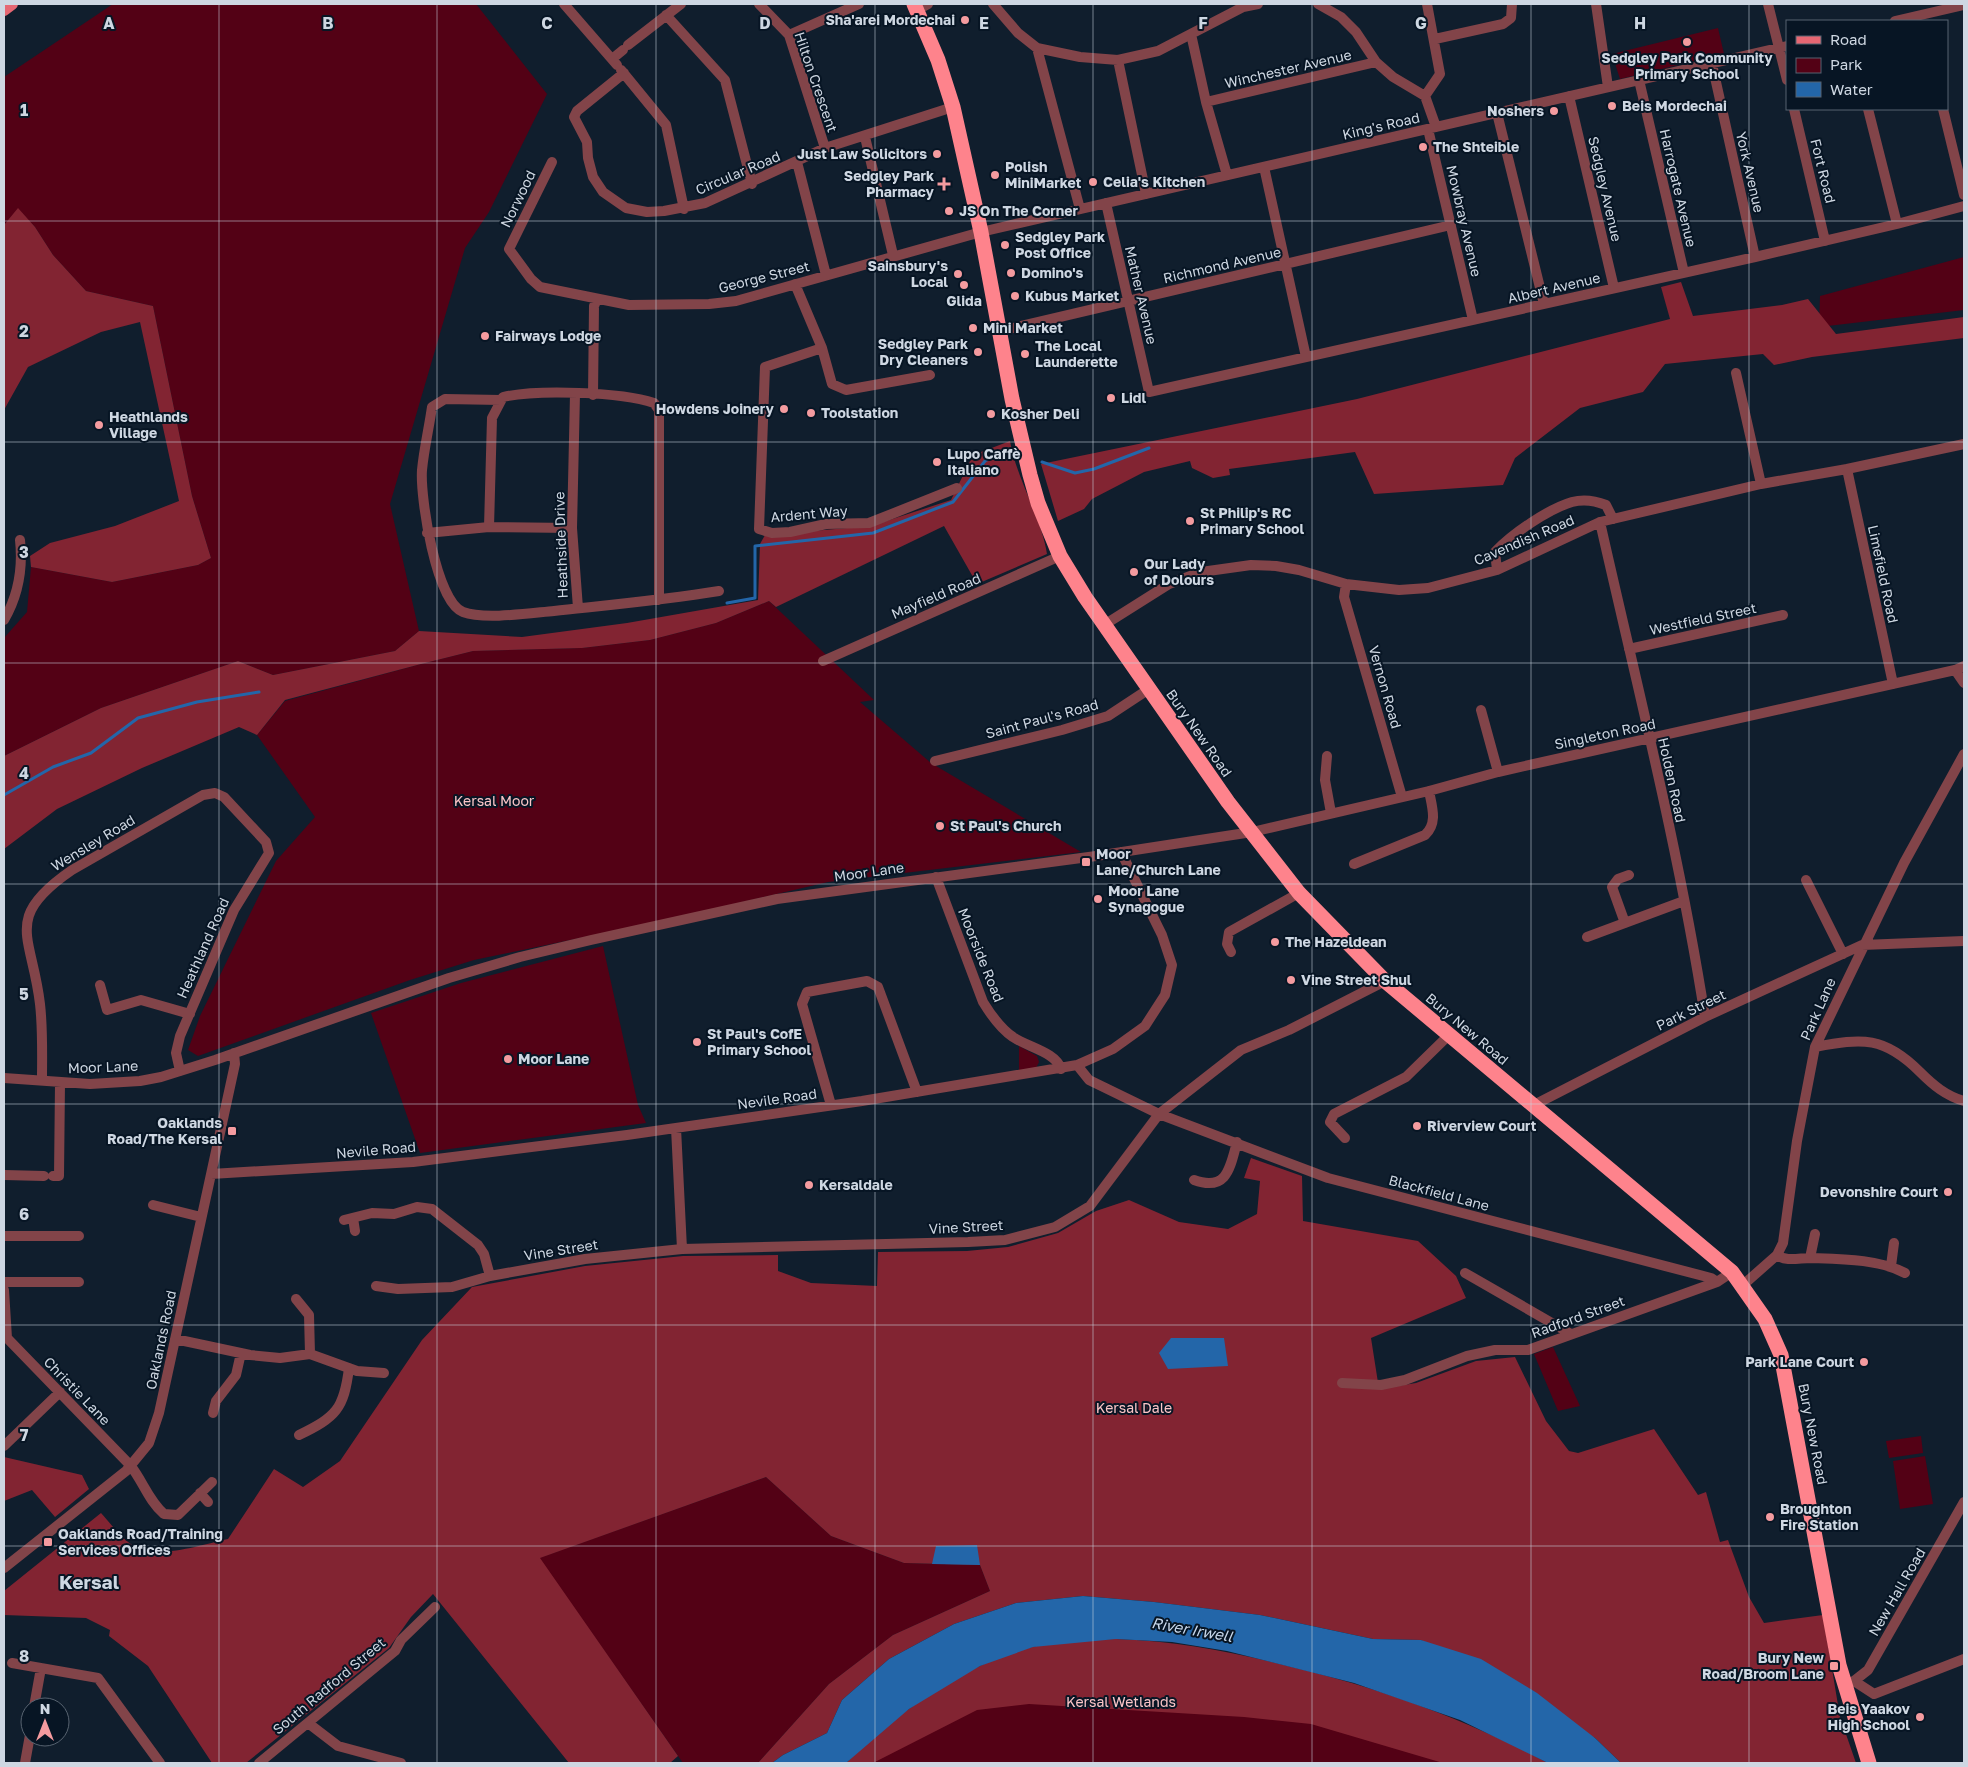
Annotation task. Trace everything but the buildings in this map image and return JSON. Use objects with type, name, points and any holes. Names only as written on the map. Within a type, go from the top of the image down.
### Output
[{"type":"highway","points":[[920,6],[953,107]]},
{"type":"highway","name":"Bury New Road","points":[[953,107],[981,232],[1030,475],[1038,503],[1060,556],[1104,625],[1228,802],[1299,893],[1385,981],[1732,1272],[1743,1285],[1772,1332],[1782,1360],[1849,1683],[1869,1763]]},
{"type":"main road","points":[[4,10],[12,4]]},
{"type":"street","points":[[564,4],[666,125],[684,209]]},
{"type":"street","points":[[618,67],[626,48],[681,4]]},
{"type":"street","name":"Hilton Crescent","points":[[759,4],[788,35],[825,148]]},
{"type":"street","points":[[788,35],[859,4]]},
{"type":"street","points":[[993,4],[1018,33],[1036,48],[1064,55],[1118,60],[1158,51],[1243,7],[1258,4]]},
{"type":"street","points":[[1318,4],[1331,7],[1356,32],[1376,62],[1393,77],[1425,96],[1440,74],[1427,4]]},
{"type":"street","points":[[1435,39],[1503,24],[1511,18],[1512,4]]},
{"type":"street","points":[[1596,4],[1608,87]]},
{"type":"street","points":[[1768,4],[1783,47],[1786,72]]},
{"type":"street","points":[[1904,20],[1921,18],[1964,6]]},
{"type":"street","points":[[666,15],[725,80],[752,184]]},
{"type":"street","points":[[1191,34],[1206,102],[1227,175]]},
{"type":"street","name":"King's Road","points":[[981,232],[1783,47]]},
{"type":"street","points":[[1036,48],[1080,209]]},
{"type":"street","points":[[1118,60],[1146,194]]},
{"type":"street","name":"Winchester Avenue","points":[[1206,102],[1376,62]]},
{"type":"street","name":"York Avenue","points":[[1712,64],[1755,257]]},
{"type":"street","name":"Circular Road","points":[[618,67],[574,114],[587,142],[588,158],[593,177],[603,192],[626,208],[647,212],[684,209],[705,203],[752,184],[825,148],[865,137],[953,107]]},
{"type":"street","name":"Harrogate Avenue","points":[[1639,80],[1684,272]]},
{"type":"street","name":"Mowbray Avenue","points":[[1425,96],[1451,225],[1473,320]]},
{"type":"street","name":"Sedgley Avenue","points":[[1569,96],[1614,288]]},
{"type":"street","name":"Fort Road","points":[[1794,110],[1825,241]]},
{"type":"street","points":[[1868,110],[1897,224]]},
{"type":"street","points":[[1943,110],[1964,195]]},
{"type":"street","points":[[1497,113],[1544,304]]},
{"type":"street","points":[[865,137],[893,255]]},
{"type":"street","name":"Norwood","points":[[509,248],[552,162]]},
{"type":"street","points":[[797,162],[826,275]]},
{"type":"street","points":[[1264,167],[1306,357]]},
{"type":"street","name":"Mather Avenue","points":[[1106,203],[1149,392]]},
{"type":"street","name":"Albert Avenue","points":[[1149,392],[1755,257],[1897,224],[1964,206]]},
{"type":"street","name":"Richmond Avenue","points":[[1000,332],[1451,225]]},
{"type":"street","name":"George Street","points":[[509,248],[531,279],[540,287],[553,292],[629,305],[709,304],[736,301],[893,255],[981,232]]},
{"type":"street","points":[[795,284],[822,348],[832,384],[839,388],[863,388],[930,375]]},
{"type":"street","points":[[593,395],[594,306],[597,299]]},
{"type":"street","name":"Ardent Way","points":[[822,348],[765,367],[757,524],[762,531],[790,532],[826,524],[869,523],[957,488]]},
{"type":"street","points":[[1736,373],[1761,484]]},
{"type":"street","name":"Heathside Drive","points":[[575,394],[572,528],[578,608],[501,616],[463,612],[453,605],[437,568],[427,533],[422,472],[432,407],[444,398],[502,400],[503,397],[522,393],[575,394],[639,398],[654,403],[659,410],[659,600]]},
{"type":"street","points":[[489,527],[492,418],[502,400]]},
{"type":"street","name":"Cavendish Road","points":[[1104,625],[1169,584],[1201,572],[1251,565],[1276,566],[1299,570],[1346,584],[1399,590],[1428,588],[1497,570],[1600,522],[1761,484],[1847,469],[1964,444]]},
{"type":"street","name":"Limefield Road","points":[[1847,469],[1893,684]]},
{"type":"street","points":[[1497,570],[1496,552],[1509,537],[1573,502],[1593,501],[1606,505],[1613,519]]},
{"type":"street","name":"Holden Road","points":[[1600,522],[1684,901],[1705,1017]]},
{"type":"street","points":[[427,533],[489,527],[572,528]]},
{"type":"street","points":[[4,620],[16,595],[20,540]]},
{"type":"street","name":"Mayfield Road","points":[[823,661],[1060,556]]},
{"type":"street","name":"Vernon Road","points":[[1346,584],[1344,597],[1402,797]]},
{"type":"street","points":[[578,608],[719,592]]},
{"type":"street","name":"Westfield Street","points":[[1629,649],[1783,615]]},
{"type":"street","points":[[1960,668],[1964,684]]},
{"type":"street","name":"Singleton Road","points":[[1252,832],[1331,812],[1430,791],[1498,772],[1960,668]]},
{"type":"street","name":"Saint Paul's Road","points":[[935,761],[1062,730],[1108,716],[1149,689]]},
{"type":"street","points":[[1481,710],[1498,772]]},
{"type":"street","name":"Park Lane","points":[[1743,1285],[1777,1256],[1784,1243],[1797,1141],[1815,1047],[1862,945],[1904,863],[1964,754]]},
{"type":"street","points":[[1327,756],[1325,780],[1331,812]]},
{"type":"street","points":[[1354,864],[1429,832],[1434,818],[1430,791]]},
{"type":"street","name":"Wensley Road","points":[[42,1082],[40,1004],[27,934],[29,914],[38,897],[72,870],[208,793],[220,794],[224,797],[266,842]]},
{"type":"street","name":"Moor Lane","points":[[4,1078],[60,1083],[140,1080],[180,1071],[440,982],[529,955],[777,899],[1121,852],[1252,832]]},
{"type":"street","name":"Heathland Road","points":[[180,1071],[176,1053],[190,1014],[234,910],[269,853],[266,842]]},
{"type":"street","name":"Nevile Road","points":[[211,1174],[413,1162],[676,1128],[917,1092],[1076,1065],[1113,1048],[1145,1026],[1165,995],[1172,965],[1162,935],[1121,852]]},
{"type":"street","points":[[1625,922],[1612,887],[1618,879],[1629,875]]},
{"type":"street","name":"Moorside Road","points":[[936,877],[982,1002],[996,1021],[1013,1037],[1053,1059],[1060,1064],[1061,1069]]},
{"type":"street","points":[[1806,880],[1843,954]]},
{"type":"street","points":[[1231,952],[1227,944],[1229,932],[1299,893]]},
{"type":"street","points":[[1587,937],[1684,901]]},
{"type":"street","points":[[1862,945],[1964,941]]},
{"type":"street","name":"Park Street","points":[[1534,1105],[1705,1017],[1862,945]]},
{"type":"street","points":[[831,1105],[802,1004],[807,992],[867,981],[878,987],[917,1092]]},
{"type":"street","name":"Vine Street","points":[[376,1286],[386,1293],[452,1287],[490,1276],[585,1259],[682,1249],[1005,1240],[1055,1227],[1090,1206],[1159,1114],[1241,1050],[1289,1030],[1385,981]]},
{"type":"street","points":[[100,985],[107,1010],[141,1000],[190,1014]]},
{"type":"street","points":[[1345,1138],[1332,1126],[1330,1119],[1345,1107],[1406,1078],[1449,1035]]},
{"type":"street","points":[[1815,1047],[1846,1041],[1878,1043],[1906,1058],[1939,1090],[1964,1101]]},
{"type":"street","name":"Oaklands Road","points":[[4,1568],[130,1465],[145,1449],[155,1428],[235,1064],[234,1053]]},
{"type":"street","name":"Blackfield Lane","points":[[1076,1065],[1089,1080],[1159,1114],[1238,1142],[1328,1178],[1711,1278],[1717,1282]]},
{"type":"street","points":[[4,1175],[52,1176],[60,1083]]},
{"type":"street","points":[[676,1128],[682,1249]]},
{"type":"street","points":[[1194,1180],[1208,1184],[1222,1179],[1228,1174],[1238,1142]]},
{"type":"street","points":[[153,1205],[201,1217]]},
{"type":"street","points":[[355,1231],[349,1219],[372,1213],[394,1214],[417,1206],[432,1209],[478,1245],[484,1254],[490,1276]]},
{"type":"street","points":[[1810,1258],[1815,1234]]},
{"type":"street","points":[[4,1236],[79,1236]]},
{"type":"street","points":[[1891,1266],[1894,1243]]},
{"type":"street","points":[[1777,1256],[1782,1259],[1810,1258],[1891,1266],[1905,1273]]},
{"type":"street","name":"Radford Street","points":[[1342,1383],[1381,1385],[1405,1380],[1467,1356],[1495,1350],[1528,1350],[1717,1282],[1732,1272]]},
{"type":"street","points":[[1465,1273],[1571,1334]]},
{"type":"street","points":[[4,1282],[80,1282]]},
{"type":"street","points":[[4,1290],[5,1338]]},
{"type":"street","points":[[296,1299],[309,1315],[310,1354]]},
{"type":"street","name":"Christie Lane","points":[[5,1338],[130,1465],[140,1477],[148,1496],[164,1514],[178,1515],[200,1493]]},
{"type":"street","points":[[175,1339],[241,1353],[280,1358],[310,1354],[349,1368],[384,1373]]},
{"type":"street","points":[[213,1413],[216,1401],[236,1375],[241,1353]]},
{"type":"street","points":[[299,1435],[326,1422],[339,1409],[346,1392],[349,1368]]},
{"type":"street","points":[[4,1446],[60,1392]]},
{"type":"street","points":[[208,1502],[200,1493],[212,1482]]},
{"type":"street","name":"New Hall Road","points":[[1849,1683],[1868,1670],[1964,1502]]},
{"type":"street","name":"South Radford Street","points":[[259,1763],[395,1651],[401,1640],[435,1607]]},
{"type":"street","points":[[1849,1683],[1874,1694],[1964,1659]]},
{"type":"street","points":[[12,1663],[98,1678],[160,1763]]},
{"type":"street","points":[[36,1697],[41,1668]]},
{"type":"street","points":[[308,1723],[338,1746],[401,1763]]},
{"type":"street","points":[[26,1763],[28,1747]]},
{"type":"street","points":[[359,1763],[362,1752]]},
{"type":"green space","points":[[113,4],[476,4],[547,94],[489,212],[465,248],[390,504],[419,631],[395,651],[273,675],[238,661],[101,708],[4,756],[4,638],[27,612],[31,567],[112,582],[198,565],[211,558],[192,496],[153,306],[86,291],[53,255],[35,227],[18,209],[4,225],[4,77]]},
{"type":"green space","points":[[1718,28],[1724,54],[1620,79],[1612,54]]},
{"type":"green space","points":[[18,208],[35,227],[53,255],[86,291],[153,306],[192,496],[211,558],[198,565],[112,582],[31,567],[30,556],[50,543],[115,526],[179,501],[140,322],[101,332],[28,367],[4,410],[4,225]]},
{"type":"green space","points":[[1964,257],[1964,310],[1819,327],[1820,296]]},
{"type":"green space","points":[[1681,282],[1693,316],[1782,305],[1808,299],[1836,334],[1964,317],[1964,338],[1812,357],[1774,365],[1763,354],[1665,364],[1643,392],[1580,408],[1515,458],[1503,485],[1374,494],[1355,452],[1229,469],[1230,475],[1213,478],[1192,468],[1190,461],[1144,472],[1092,499],[1084,509],[1058,521],[1041,464],[1357,399],[1670,319],[1661,287]]},
{"type":"green space","points":[[1010,441],[1013,456],[1040,526],[1047,554],[977,584],[944,526],[776,607],[769,601],[716,623],[650,640],[582,648],[473,651],[285,700],[257,735],[239,727],[142,768],[57,809],[4,849],[4,756],[101,708],[238,661],[273,675],[395,651],[419,631],[522,637],[627,623],[758,600],[760,544],[765,535],[871,526],[951,500],[973,455]]},
{"type":"green space","name":"Kersal Moor","points":[[769,601],[874,700],[860,702],[931,763],[1081,852],[828,882],[666,920],[474,960],[410,980],[198,1056],[188,1050],[200,1016],[276,861],[315,817],[257,735],[285,701],[473,651],[582,648],[650,640],[716,623]]},
{"type":"green space","name":"Moor Lane","points":[[603,946],[638,1105],[646,1123],[420,1153],[371,1013],[461,983]]},
{"type":"green space","points":[[1019,1046],[1037,1056],[1039,1062],[1036,1068],[1019,1071]]},
{"type":"green space","name":"Kersal Dale","points":[[1251,1158],[1302,1176],[1303,1221],[1418,1241],[1456,1276],[1466,1298],[1371,1338],[1379,1389],[1416,1383],[1476,1361],[1515,1357],[1546,1421],[1569,1451],[1578,1453],[1654,1429],[1698,1495],[1706,1492],[1720,1542],[1728,1540],[1749,1597],[1764,1623],[1823,1615],[1840,1717],[1856,1763],[1621,1763],[1595,1738],[1421,1640],[1373,1639],[1260,1615],[1154,1602],[1083,1596],[1016,1603],[954,1624],[889,1659],[842,1700],[827,1733],[783,1755],[772,1763],[758,1763],[829,1684],[893,1635],[990,1591],[980,1565],[904,1563],[831,1536],[766,1477],[540,1558],[678,1756],[670,1763],[569,1763],[433,1594],[411,1617],[389,1648],[246,1763],[212,1763],[148,1666],[109,1636],[110,1630],[86,1618],[4,1615],[4,1591],[101,1513],[134,1546],[149,1551],[172,1551],[228,1539],[274,1469],[303,1487],[340,1461],[422,1340],[472,1287],[585,1266],[683,1256],[778,1255],[778,1271],[811,1283],[877,1286],[878,1252],[967,1251],[1008,1247],[1058,1233],[1096,1211],[1129,1200],[1179,1222],[1228,1229],[1257,1214],[1260,1181],[1244,1178]]},
{"type":"green space","points":[[1553,1347],[1580,1406],[1558,1411],[1534,1354]]},
{"type":"green space","points":[[1921,1436],[1923,1453],[1889,1458],[1886,1441]]},
{"type":"green space","points":[[1925,1456],[1933,1504],[1900,1509],[1893,1461]]},
{"type":"green space","points":[[4,1457],[82,1475],[89,1489],[55,1517],[32,1490],[4,1501]]},
{"type":"green space","points":[[766,1477],[831,1536],[904,1563],[980,1565],[990,1591],[893,1635],[829,1684],[758,1763],[683,1763],[539,1558]]},
{"type":"green space","name":"Kersal Wetlands","points":[[1116,1639],[1161,1642],[1226,1652],[1358,1685],[1455,1719],[1548,1763],[1443,1763],[1311,1724],[1244,1717],[1029,1704],[977,1710],[873,1763],[846,1763],[909,1709],[955,1679],[980,1666],[1006,1655],[1042,1645]]},
{"type":"green space","name":"Kersal Wetlands","points":[[980,1666],[1548,1763],[846,1763]]},
{"type":"water","points":[[1171,1338],[1224,1338],[1228,1366],[1168,1369],[1159,1353]]},
{"type":"water","points":[[977,1545],[980,1565],[932,1564],[936,1546]]},
{"type":"water","name":"River Irwell","points":[[1083,1596],[1154,1602],[1260,1615],[1373,1639],[1421,1640],[1481,1659],[1537,1693],[1595,1738],[1621,1763],[1548,1763],[1460,1720],[1354,1683],[1227,1651],[1172,1642],[1116,1639],[1033,1647],[980,1666],[909,1709],[846,1763],[772,1763],[783,1755],[827,1733],[842,1700],[889,1659],[954,1624],[1016,1603]]},
{"type":"waterway","points":[[1042,462],[1075,473],[1094,469],[1149,448]]},
{"type":"waterway","points":[[727,603],[755,598],[755,546],[873,533],[953,502],[985,461],[1008,449]]},
{"type":"waterway","points":[[4,795],[53,767],[91,753],[138,718],[197,702],[259,692]]},
{"type":"place","name":"Sha'arei Mordechai","points":[[965,20]]},
{"type":"place","name":"Sedgley Park Community Primary School","points":[[1687,42]]},
{"type":"place","name":"Beis Mordechai","points":[[1612,106]]},
{"type":"place","name":"Noshers","points":[[1554,111]]},
{"type":"place","name":"The Shteible","points":[[1423,147]]},
{"type":"place","name":"Just Law Solicitors","points":[[937,154]]},
{"type":"place","name":"Polish MiniMarket","points":[[995,175]]},
{"type":"place","name":"Celia's Kitchen","points":[[1093,182]]},
{"type":"place","name":"Sedgley Park Pharmacy","points":[[944,184]]},
{"type":"place","name":"JS On The Corner","points":[[949,211]]},
{"type":"place","name":"Sedgley Park Post Office","points":[[1005,245]]},
{"type":"place","name":"Domino's","points":[[1011,273]]},
{"type":"place","name":"Sainsbury's Local","points":[[958,274]]},
{"type":"place","name":"Glida","points":[[964,285]]},
{"type":"place","name":"Kubus Market","points":[[1015,296]]},
{"type":"place","name":"Mini Market","points":[[973,328]]},
{"type":"place","name":"Fairways Lodge","points":[[485,336]]},
{"type":"place","name":"Sedgley Park Dry Cleaners","points":[[978,352]]},
{"type":"place","name":"The Local Launderette","points":[[1025,354]]},
{"type":"place","name":"Lidl","points":[[1111,398]]},
{"type":"place","name":"Howdens Joinery","points":[[784,409]]},
{"type":"place","name":"Toolstation","points":[[811,413]]},
{"type":"place","name":"Kosher Deli","points":[[991,414]]},
{"type":"place","name":"Heathlands Village","points":[[99,425]]},
{"type":"place","name":"Lupo Caffè Italiano","points":[[937,462]]},
{"type":"place","name":"St Philip's RC Primary School","points":[[1190,521]]},
{"type":"place","name":"Our Lady of Dolours","points":[[1134,572]]},
{"type":"place","name":"St Paul's Church","points":[[940,826]]},
{"type":"place","name":"Moor Lane/Church Lane","points":[[1086,862]]},
{"type":"place","name":"Moor Lane Synagogue","points":[[1098,899]]},
{"type":"place","name":"The Hazeldean","points":[[1275,942]]},
{"type":"place","name":"Vine Street Shul","points":[[1291,980]]},
{"type":"place","name":"St Paul's CofE Primary School","points":[[697,1042]]},
{"type":"place","name":"Moor Lane","points":[[508,1059]]},
{"type":"place","name":"Riverview Court","points":[[1417,1126]]},
{"type":"place","name":"Oaklands Road/The Kersal","points":[[232,1131]]},
{"type":"place","name":"Kersaldale","points":[[809,1185]]},
{"type":"place","name":"Devonshire Court","points":[[1948,1192]]},
{"type":"place","name":"Park Lane Court","points":[[1864,1362]]},
{"type":"place","name":"Broughton Fire Station","points":[[1770,1517]]},
{"type":"place","name":"Oaklands Road/Training Services Offices","points":[[48,1542]]},
{"type":"place","name":"Bury New Road/Broom Lane","points":[[1834,1666]]},
{"type":"place","name":"Beis Yaakov High School","points":[[1920,1717]]},
{"type":"district","name":"Kersal","points":[[89,1582]]}]
